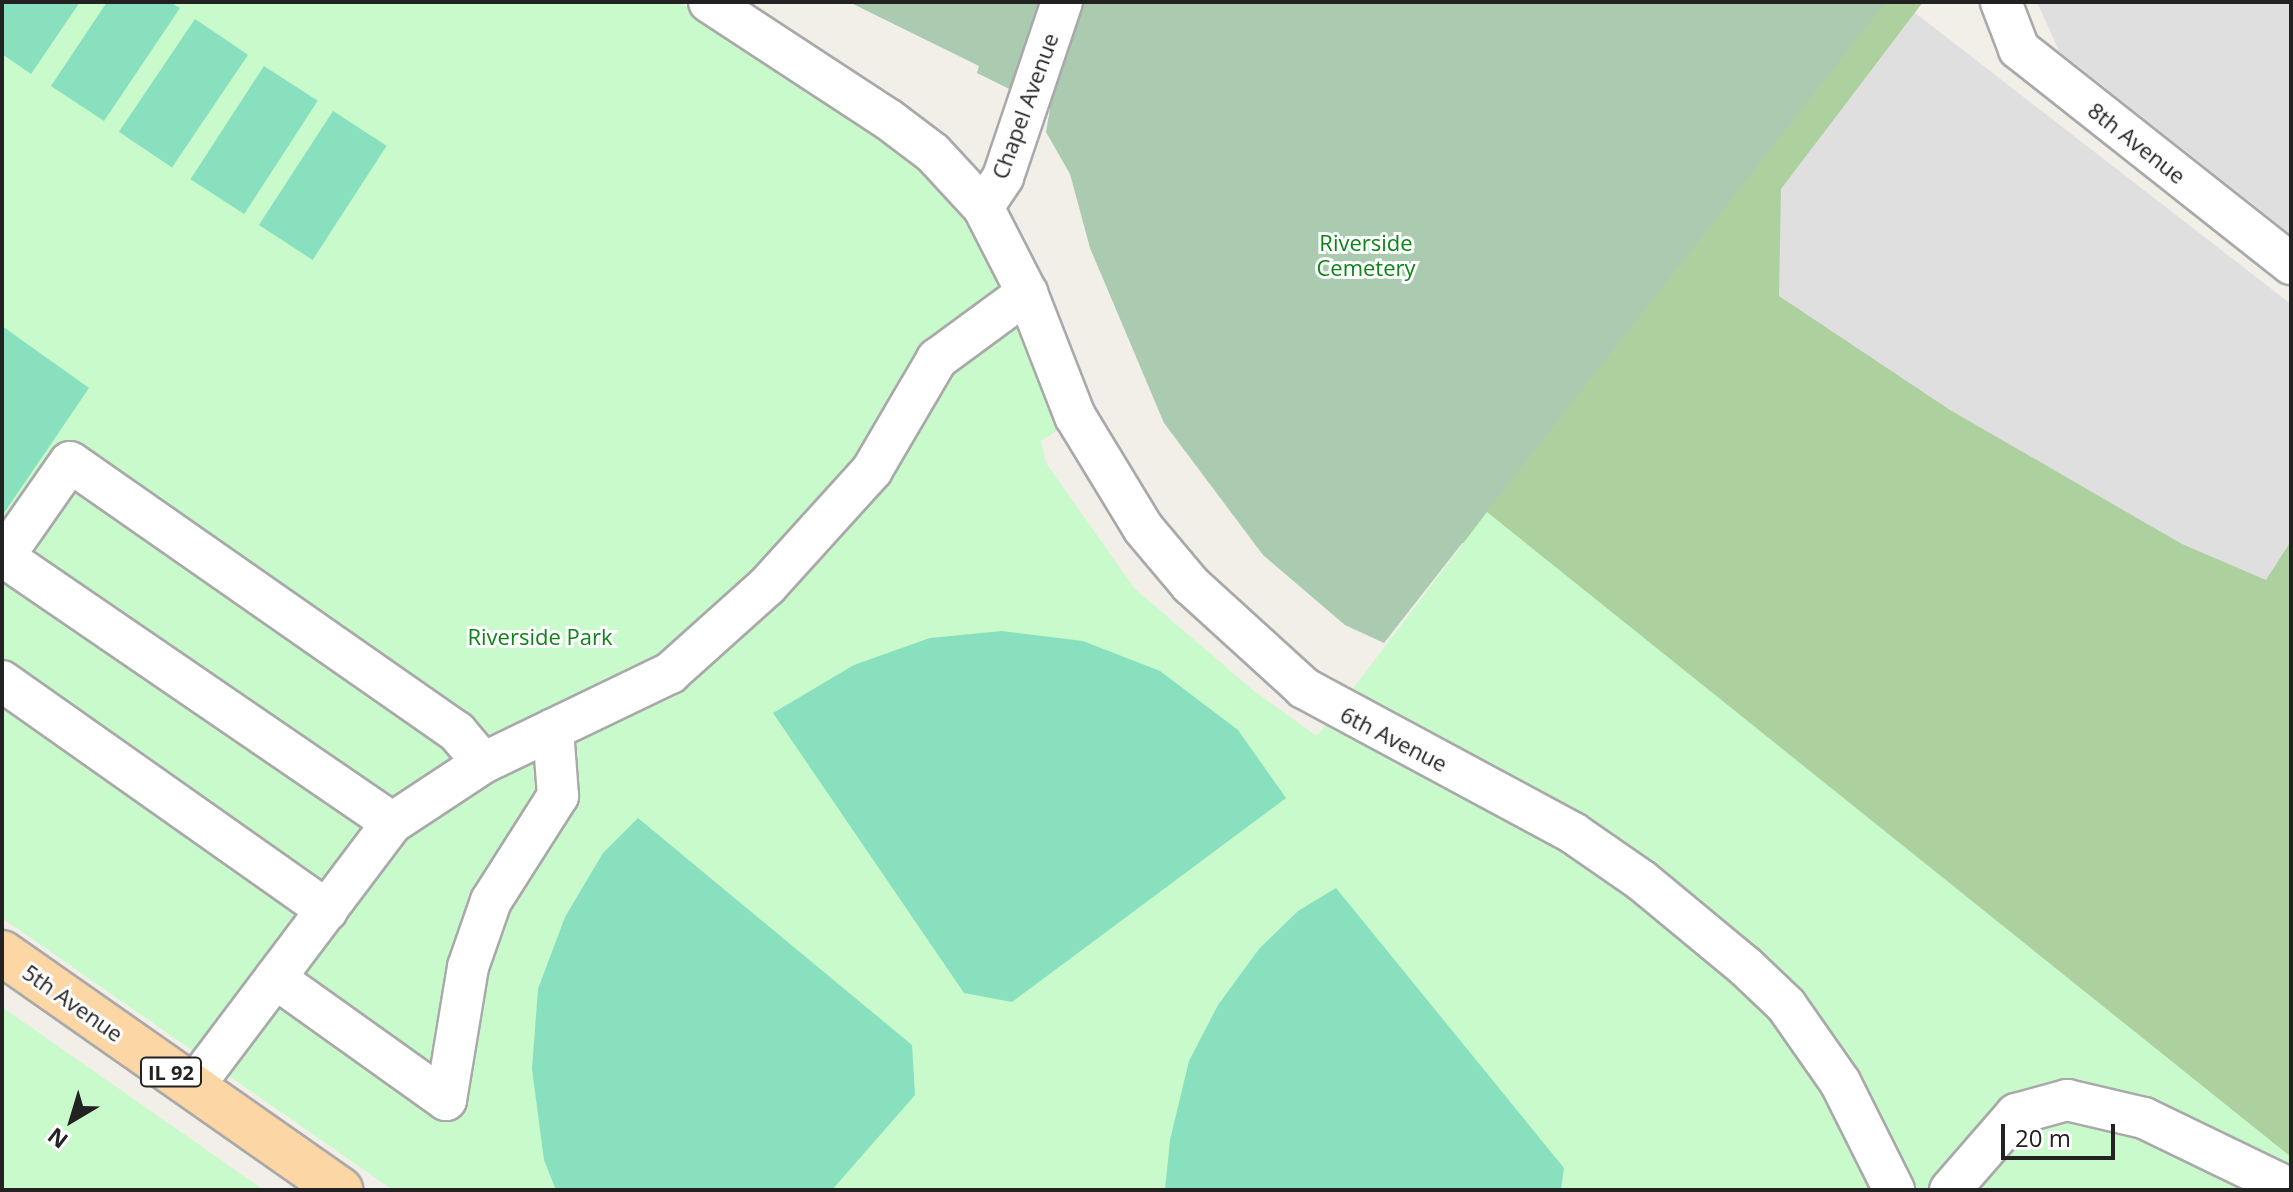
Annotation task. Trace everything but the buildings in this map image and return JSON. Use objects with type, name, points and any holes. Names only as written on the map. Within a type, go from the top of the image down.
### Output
[{"type":"main road","name":"5th Avenue","points":[[2,953],[340,1190]]},
{"type":"street","name":"6th Avenue","points":[[709,2],[888,119],[942,162],[983,207],[1027,293],[1075,416],[1143,528],[1182,576],[1304,688],[1573,833],[1641,880],[1745,966],[1786,1005],[1840,1082],[1894,1190]]},
{"type":"street","name":"Chapel Avenue","points":[[983,207],[1003,177],[1062,2]]},
{"type":"street","name":"8th Avenue","points":[[2001,5],[2019,49],[2291,264]]},
{"type":"street","points":[[193,1087],[392,823],[483,763],[670,673],[767,586],[872,470],[937,359],[1027,293]]},
{"type":"street","points":[[392,823],[3,558],[70,462],[457,732],[483,763]]},
{"type":"street","points":[[2,681],[327,910]]},
{"type":"street","points":[[275,978],[446,1100],[468,967],[491,901],[558,796],[553,729]]},
{"type":"street","points":[[1950,1190],[2016,1114],[2067,1100],[2144,1118],[2291,1189]]},
{"type":"shaded area","points":[[1901,2],[2291,304],[2291,1157],[1487,512]]},
{"type":"shaded area","points":[[2037,2],[2291,2],[2291,234],[2059,51]]},
{"type":"green space","name":"Riverside Park","points":[[2,2],[679,2],[844,107],[946,185],[982,240],[1064,426],[1041,441],[1046,463],[1135,589],[1254,691],[1317,736],[1487,512],[2291,1157],[2291,1190],[393,1190],[2,918]]},
{"type":"green space","points":[[4,2],[80,2],[31,74],[2,54]]},
{"type":"green space","points":[[107,2],[170,2],[180,8],[104,121],[51,86]]},
{"type":"green space","name":"Riverside Cemetery","points":[[849,2],[1886,2],[1384,643],[1345,625],[1263,555],[1164,423],[1090,248],[1070,174],[1046,132],[1050,109],[977,73],[979,66]]},
{"type":"green space","points":[[1828,2],[1923,2],[1781,189],[1779,296],[1950,410],[2182,544],[2266,580],[2291,541],[2291,1163],[1440,526]]},
{"type":"green space","points":[[195,19],[248,55],[172,168],[119,132]]},
{"type":"green space","points":[[264,66],[318,101],[244,214],[190,179]]},
{"type":"green space","points":[[333,111],[387,146],[313,260],[259,225]]},
{"type":"green space","points":[[2,326],[89,388],[2,516]]},
{"type":"green space","points":[[1002,631],[1083,641],[1160,671],[1238,730],[1286,798],[1012,1002],[964,993],[773,713],[854,665],[930,638]]},
{"type":"green space","points":[[638,818],[912,1045],[915,1095],[832,1190],[556,1190],[544,1160],[532,1069],[538,989],[565,917],[603,853]]},
{"type":"green space","points":[[1336,888],[1564,1168],[1561,1190],[1165,1190],[1170,1140],[1189,1061],[1218,1005],[1259,949],[1298,911]]},
{"type":"green space","points":[[2,1007],[264,1190],[2,1190]]}]
